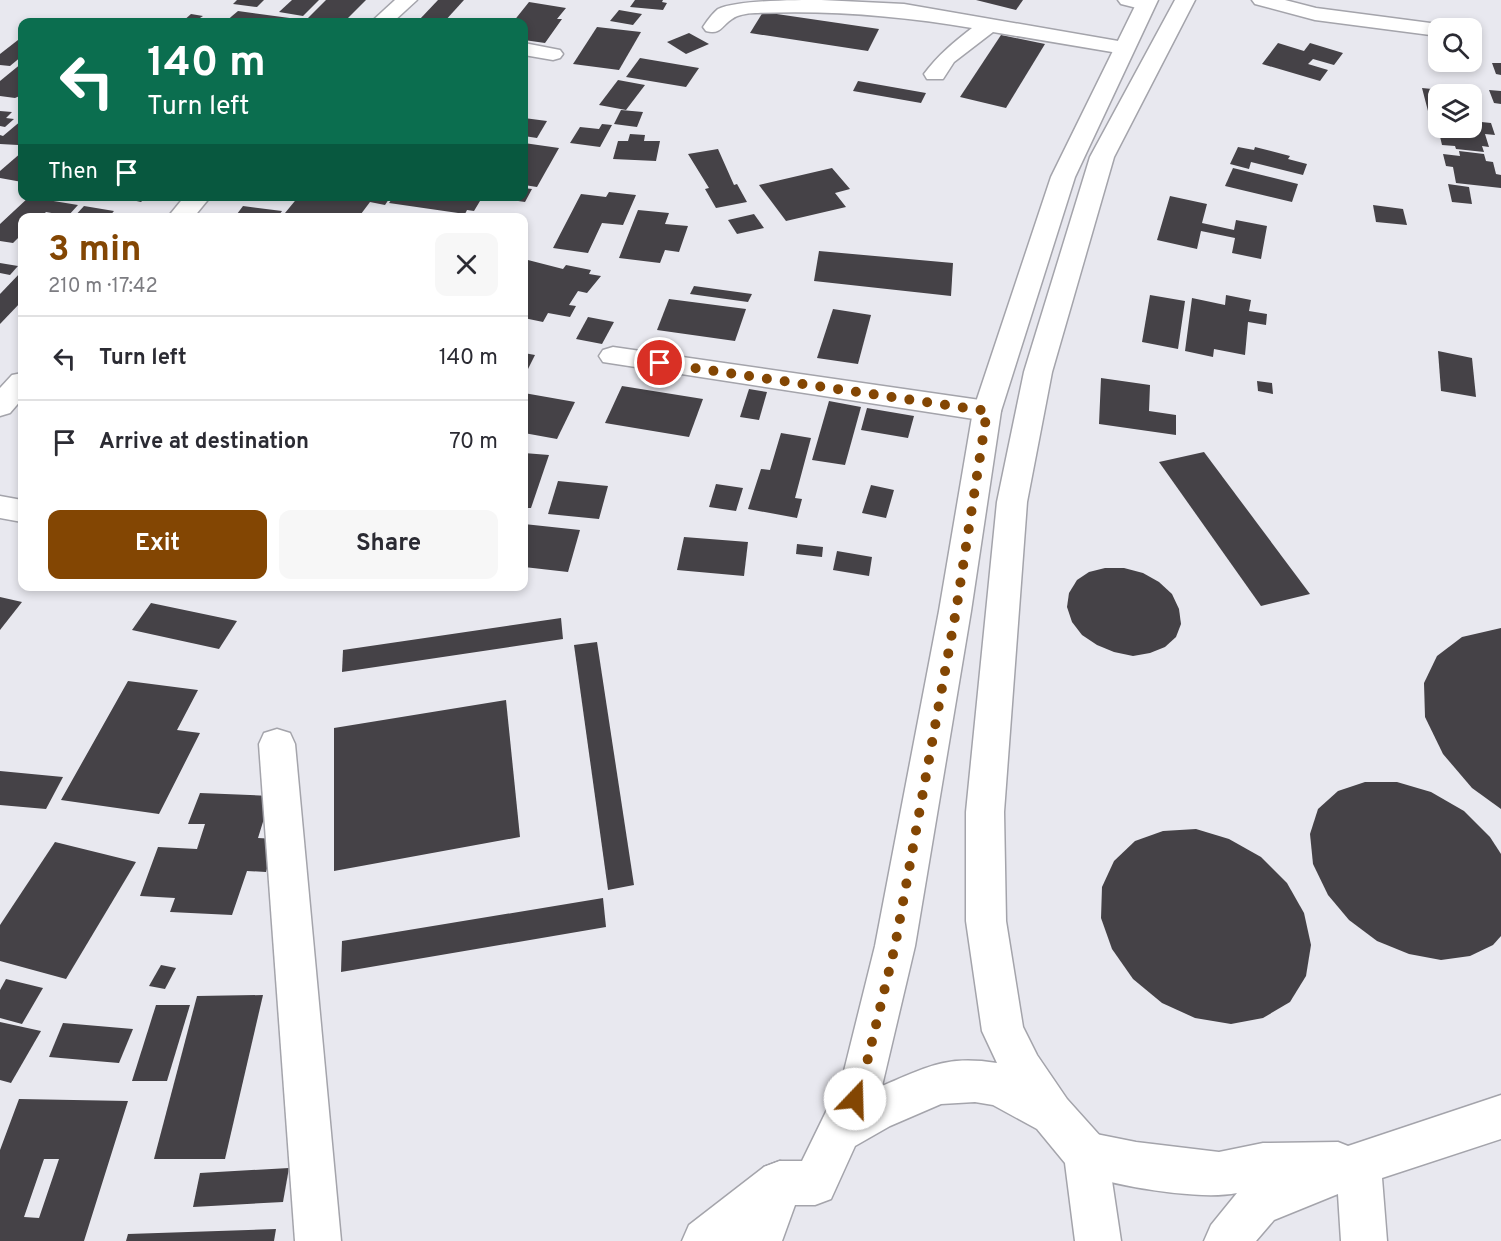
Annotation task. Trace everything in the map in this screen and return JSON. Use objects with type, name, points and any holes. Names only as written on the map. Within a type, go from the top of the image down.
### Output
[{"type":"main road","points":[[386,18],[407,0]]},
{"type":"main road","points":[[1098,1241],[1086,1154],[1052,1114],[1022,1070],[1003,1031],[986,921],[985,812],[1012,502],[1038,372],[1102,157],[1185,0]]},
{"type":"main road","points":[[1262,0],[1315,14],[1428,29]]},
{"type":"main road","points":[[705,1241],[780,1183],[815,1183],[862,1083],[895,946],[956,611],[987,411],[1063,177],[1124,48],[1140,1]]},
{"type":"main road","points":[[713,27],[726,13],[753,7],[801,5],[904,10],[1124,48]]},
{"type":"main road","points":[[935,74],[947,58],[990,24]]},
{"type":"main road","points":[[528,50],[553,54]]},
{"type":"main road","points":[[183,213],[195,201]]},
{"type":"main road","points":[[613,356],[987,411]]},
{"type":"main road","points":[[0,507],[18,510]]},
{"type":"main road","points":[[277,744],[318,1241]]},
{"type":"main road","points":[[840,1131],[875,1111],[940,1083],[975,1081],[998,1085],[1052,1114]]},
{"type":"main road","points":[[1227,1241],[1258,1203],[1358,1164],[1501,1116]]},
{"type":"main road","points":[[1086,1154],[1137,1164],[1219,1174],[1263,1165],[1358,1164]]},
{"type":"main road","points":[[1358,1164],[1364,1241]]},
{"type":"main road","points":[[759,1241],[780,1183]]},
{"type":"building","points":[[237,0],[264,0],[257,7],[233,4]]},
{"type":"building","points":[[292,0],[319,0],[303,16],[279,12]]},
{"type":"building","points":[[326,0],[366,0],[348,18],[308,18]]},
{"type":"building","points":[[438,0],[464,0],[448,18],[421,18]]},
{"type":"building","points":[[635,0],[663,0],[662,2],[667,3],[663,10],[630,7]]},
{"type":"building","points":[[976,0],[1023,0],[1016,10]]},
{"type":"building","points":[[529,2],[566,8],[557,19],[562,19],[545,43],[528,41],[528,18],[516,18]]},
{"type":"building","points":[[619,10],[642,14],[633,25],[610,21]]},
{"type":"building","points":[[238,11],[290,18],[230,18]]},
{"type":"building","points":[[763,12],[879,29],[868,51],[750,33]]},
{"type":"building","points":[[191,14],[203,16],[200,18],[186,18]]},
{"type":"building","points":[[597,27],[641,32],[619,70],[573,64]]},
{"type":"building","points":[[689,33],[709,44],[686,54],[667,42]]},
{"type":"building","points":[[1001,35],[1045,44],[1006,108],[960,97]]},
{"type":"building","points":[[18,40],[18,59],[10,66],[0,65],[0,54]]},
{"type":"building","points":[[1278,43],[1304,51],[1310,43],[1343,53],[1334,65],[1313,59],[1308,64],[1328,70],[1320,81],[1262,64]]},
{"type":"building","points":[[640,58],[699,68],[686,87],[626,77]]},
{"type":"building","points":[[1492,63],[1501,63],[1501,75],[1496,74]]},
{"type":"building","points":[[18,66],[18,97],[0,96],[0,81]]},
{"type":"building","points":[[618,80],[645,85],[626,110],[599,105]]},
{"type":"building","points":[[858,81],[926,93],[921,103],[853,91]]},
{"type":"building","points":[[1422,88],[1428,89],[1428,111]]},
{"type":"building","points":[[1489,90],[1501,91],[1501,104],[1494,103]]},
{"type":"building","points":[[621,110],[643,112],[637,127],[614,124]]},
{"type":"building","points":[[0,111],[12,112],[6,118],[14,119],[5,127],[0,126]]},
{"type":"building","points":[[528,119],[547,121],[537,138],[528,137]]},
{"type":"building","points":[[1482,122],[1491,123],[1495,135],[1485,134],[1489,147],[1482,146],[1484,152],[1442,145],[1440,138],[1482,138]]},
{"type":"building","points":[[18,123],[18,145],[0,144],[0,135],[3,136]]},
{"type":"building","points":[[602,124],[612,125],[600,147],[570,143],[580,127],[599,129]]},
{"type":"building","points":[[630,134],[645,135],[644,141],[660,141],[656,161],[613,159],[618,141],[628,141]]},
{"type":"building","points":[[528,144],[559,148],[537,187],[528,186]]},
{"type":"building","points":[[1238,147],[1254,150],[1255,147],[1290,156],[1288,159],[1307,164],[1303,175],[1251,162],[1249,169],[1230,164]]},
{"type":"building","points":[[718,149],[734,185],[737,184],[747,202],[716,208],[705,189],[709,188],[688,154]]},
{"type":"building","points":[[1459,151],[1484,154],[1486,161],[1493,162],[1496,174],[1501,175],[1501,188],[1456,183],[1453,167],[1446,166],[1443,154],[1460,156]]},
{"type":"building","points":[[18,155],[18,181],[0,178],[0,171]]},
{"type":"building","points":[[832,168],[850,189],[835,193],[846,207],[786,221],[759,185]]},
{"type":"building","points":[[1233,168],[1298,184],[1292,202],[1225,186]]},
{"type":"building","points":[[1448,184],[1469,187],[1472,204],[1452,202]]},
{"type":"building","points":[[609,192],[636,195],[623,225],[602,223],[588,253],[553,248],[581,194],[606,197]]},
{"type":"building","points":[[1170,196],[1207,204],[1202,223],[1234,230],[1236,220],[1267,226],[1261,259],[1232,253],[1235,238],[1201,231],[1197,249],[1157,240]]},
{"type":"building","points":[[25,201],[54,201],[78,205],[71,213],[18,213],[18,238],[13,243],[0,241],[0,224]]},
{"type":"building","points":[[295,201],[388,201],[385,205],[370,202],[362,213],[285,213]]},
{"type":"building","points":[[390,201],[480,201],[474,211],[467,210],[466,213],[389,203]]},
{"type":"building","points":[[1373,205],[1403,209],[1407,225],[1376,222]]},
{"type":"building","points":[[84,206],[114,211],[112,213],[78,213]]},
{"type":"building","points":[[243,206],[282,211],[281,213],[238,213]]},
{"type":"building","points":[[638,210],[669,213],[665,224],[688,226],[679,252],[665,250],[660,263],[619,258]]},
{"type":"building","points":[[754,214],[764,228],[737,234],[728,220]]},
{"type":"building","points":[[819,251],[953,263],[951,296],[814,281]]},
{"type":"building","points":[[528,260],[563,269],[566,265],[591,270],[589,274],[601,276],[587,293],[578,291],[569,305],[576,306],[570,317],[548,313],[543,322],[528,319]]},
{"type":"building","points":[[0,263],[18,266],[10,275],[0,273]]},
{"type":"building","points":[[18,275],[18,305],[0,324],[0,294]]},
{"type":"building","points":[[694,286],[752,294],[748,302],[690,294]]},
{"type":"building","points":[[1150,295],[1185,301],[1178,349],[1142,342]]},
{"type":"building","points":[[1226,295],[1251,300],[1249,311],[1267,314],[1266,325],[1248,322],[1245,355],[1214,349],[1213,357],[1185,351],[1192,298],[1225,305]]},
{"type":"building","points":[[669,299],[746,309],[735,341],[657,330]]},
{"type":"building","points":[[833,309],[871,315],[858,364],[817,358]]},
{"type":"building","points":[[588,317],[614,322],[602,344],[576,339]]},
{"type":"building","points":[[1438,351],[1472,358],[1476,397],[1441,391]]},
{"type":"building","points":[[528,354],[535,355],[528,369]]},
{"type":"building","points":[[1101,378],[1150,385],[1149,411],[1176,415],[1176,435],[1099,424]]},
{"type":"building","points":[[1257,381],[1272,383],[1273,394],[1258,391]]},
{"type":"building","points":[[622,386],[703,399],[689,437],[605,423]]},
{"type":"building","points":[[749,389],[767,392],[759,420],[740,417]]},
{"type":"building","points":[[528,394],[575,402],[557,439],[528,434]]},
{"type":"building","points":[[829,401],[861,407],[845,465],[812,460]]},
{"type":"building","points":[[867,408],[914,416],[908,438],[861,430]]},
{"type":"building","points":[[781,433],[811,438],[795,498],[802,499],[797,518],[748,509],[761,469],[770,470]]},
{"type":"building","points":[[1204,452],[1310,594],[1261,606],[1159,462]]},
{"type":"building","points":[[528,453],[549,455],[531,508],[528,508]]},
{"type":"building","points":[[558,481],[608,486],[599,519],[548,514]]},
{"type":"building","points":[[716,484],[743,488],[736,511],[709,507]]},
{"type":"building","points":[[871,485],[894,490],[886,518],[862,513]]},
{"type":"building","points":[[528,524],[580,530],[568,572],[528,567]]},
{"type":"building","points":[[684,537],[748,542],[744,576],[677,570]]},
{"type":"building","points":[[797,544],[823,547],[822,557],[796,554]]},
{"type":"building","points":[[837,551],[872,557],[869,576],[833,570]]},
{"type":"building","points":[[1105,568],[1124,568],[1143,573],[1159,582],[1172,594],[1179,609],[1181,624],[1176,637],[1165,647],[1133,656],[1114,652],[1082,635],[1072,622],[1067,607],[1069,593],[1077,580],[1089,572]]},
{"type":"building","points":[[0,597],[22,602],[0,630]]},
{"type":"building","points":[[151,603],[237,621],[219,649],[132,630]]},
{"type":"building","points":[[561,618],[563,639],[342,672],[343,650]]},
{"type":"building","points":[[1501,628],[1501,809],[1472,788],[1443,754],[1425,717],[1424,683],[1437,656],[1462,637]]},
{"type":"building","points":[[597,642],[634,885],[608,890],[574,645]]},
{"type":"building","points":[[128,681],[198,690],[177,730],[200,733],[159,814],[61,800]]},
{"type":"building","points":[[506,700],[520,837],[334,871],[334,728]]},
{"type":"building","points":[[0,771],[63,777],[46,809],[0,805]]},
{"type":"building","points":[[1365,782],[1397,782],[1431,792],[1464,811],[1490,837],[1501,854],[1501,936],[1493,945],[1470,956],[1441,960],[1409,954],[1377,941],[1349,920],[1328,895],[1313,864],[1310,834],[1318,809],[1338,791]]},
{"type":"building","points":[[200,793],[271,796],[258,838],[276,839],[266,872],[247,871],[232,915],[170,912],[175,898],[140,896],[158,847],[197,849],[205,824],[188,824]]},
{"type":"building","points":[[1196,829],[1229,839],[1261,857],[1287,883],[1304,913],[1311,945],[1306,976],[1290,1002],[1263,1018],[1231,1024],[1195,1018],[1162,1003],[1133,979],[1112,949],[1101,918],[1102,887],[1114,861],[1135,841],[1163,831]]},
{"type":"building","points":[[55,842],[136,862],[66,979],[0,961],[0,925]]},
{"type":"building","points":[[603,898],[606,927],[341,972],[342,941]]},
{"type":"building","points":[[161,965],[176,968],[165,989],[149,986]]},
{"type":"building","points":[[6,979],[43,988],[22,1024],[0,1018],[0,990]]},
{"type":"building","points":[[263,995],[225,1159],[154,1159],[197,996]]},
{"type":"building","points":[[156,1005],[190,1005],[167,1081],[132,1081]]},
{"type":"building","points":[[0,1022],[41,1031],[11,1083],[0,1080]]},
{"type":"building","points":[[63,1023],[133,1029],[119,1063],[49,1057]]},
{"type":"building","points":[[19,1099],[128,1101],[84,1241],[0,1241],[0,1150]],"holes":[[[44,1159],[59,1159],[39,1218],[24,1217]]]},
{"type":"building","points":[[289,1168],[283,1202],[193,1207],[200,1173]]},
{"type":"building","points":[[276,1229],[274,1241],[126,1241],[128,1234]]},
{"type":"route","points":[[660,363],[987,411],[956,611],[895,946],[880,1015],[862,1083],[855,1099]]}]
